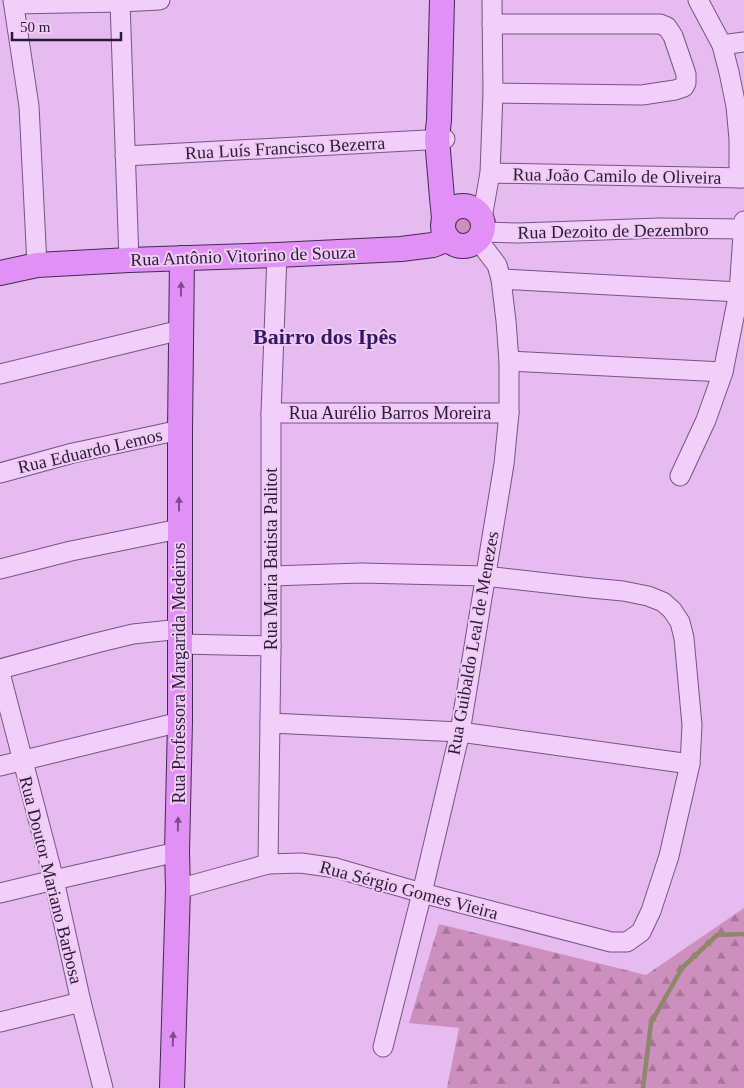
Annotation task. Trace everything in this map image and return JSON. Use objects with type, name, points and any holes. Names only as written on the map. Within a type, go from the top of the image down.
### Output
[{"type":"main road","points":[[440,133],[456,184],[478,224],[471,244],[463,246],[455,244],[446,228],[442,198],[440,133],[442,0]]},
{"type":"main road","points":[[446,228],[449,212],[455,207],[463,206],[478,224]]},
{"type":"main road","name":"Rua Antônio Vitorino de Souza","points":[[0,273],[37,265],[401,249],[433,245],[446,228]]},
{"type":"main road","name":"Rua Professora Margarida Medeiros","points":[[172,1088],[178,889],[182,258]]},
{"type":"street","points":[[37,265],[30,106],[13,2],[160,0]]},
{"type":"street","points":[[478,224],[490,173],[493,93],[492,0]]},
{"type":"street","points":[[698,0],[722,45],[740,106],[738,139],[741,178]]},
{"type":"street","points":[[120,2],[129,260]]},
{"type":"street","points":[[492,24],[655,23],[664,25],[674,36],[686,74],[684,87],[642,96],[493,93]]},
{"type":"street","points":[[722,45],[744,42]]},
{"type":"street","name":"Rua Luís Francisco Bezerra","points":[[125,156],[440,133]]},
{"type":"street","name":"Rua João Camilo de Oliveira","points":[[490,173],[741,178]]},
{"type":"street","name":"Rua Dezoito de Dezembro","points":[[478,224],[519,233],[660,228],[744,232]]},
{"type":"street","name":"Rua Guibaldo Leal de Menezes","points":[[382,1047],[422,893],[460,732],[504,464],[509,413],[509,361],[506,321],[501,279],[497,265],[478,224]]},
{"type":"street","points":[[680,476],[706,420],[723,372],[739,292],[744,232]]},
{"type":"street","name":"Rua Maria Batista Palitot","points":[[268,864],[272,576],[271,413],[277,255]]},
{"type":"street","points":[[501,279],[739,292]]},
{"type":"street","points":[[0,374],[181,330]]},
{"type":"street","points":[[509,361],[723,372]]},
{"type":"street","name":"Rua Aurélio Barros Moreira","points":[[271,413],[509,413]]},
{"type":"street","name":"Rua Eduardo Lemos","points":[[0,472],[74,453],[180,430]]},
{"type":"street","points":[[0,570],[71,551],[179,529]]},
{"type":"street","points":[[270,723],[460,732],[690,764],[692,725],[684,638],[680,622],[664,602],[648,596],[623,591],[485,576],[361,573],[272,576]]},
{"type":"street","points":[[0,671],[133,634],[271,646]]},
{"type":"street","name":"Rua Doutor Mariano Barbosa","points":[[0,671],[54,880],[102,1088]]},
{"type":"street","points":[[0,766],[180,722]]},
{"type":"street","name":"Rua Sérgio Gomes Vieira","points":[[178,889],[268,864],[300,863],[329,867],[611,942],[627,942],[641,932],[652,911],[669,856],[690,764]]},
{"type":"street","points":[[0,893],[177,852]]},
{"type":"street","points":[[0,1022],[81,1002]]},
{"type":"green space","points":[[459,214],[467,214],[474,221],[474,229],[467,236],[459,236],[452,229],[452,221]]},
{"type":"green space","points":[[744,908],[744,1088],[447,1088],[459,1028],[409,1023],[439,924],[646,975]]},
{"type":"waterway","points":[[643,1088],[651,1023],[682,968],[717,935],[744,934]]},
{"type":"district","name":"Bairro dos Ipês","points":[[325,336]]}]
